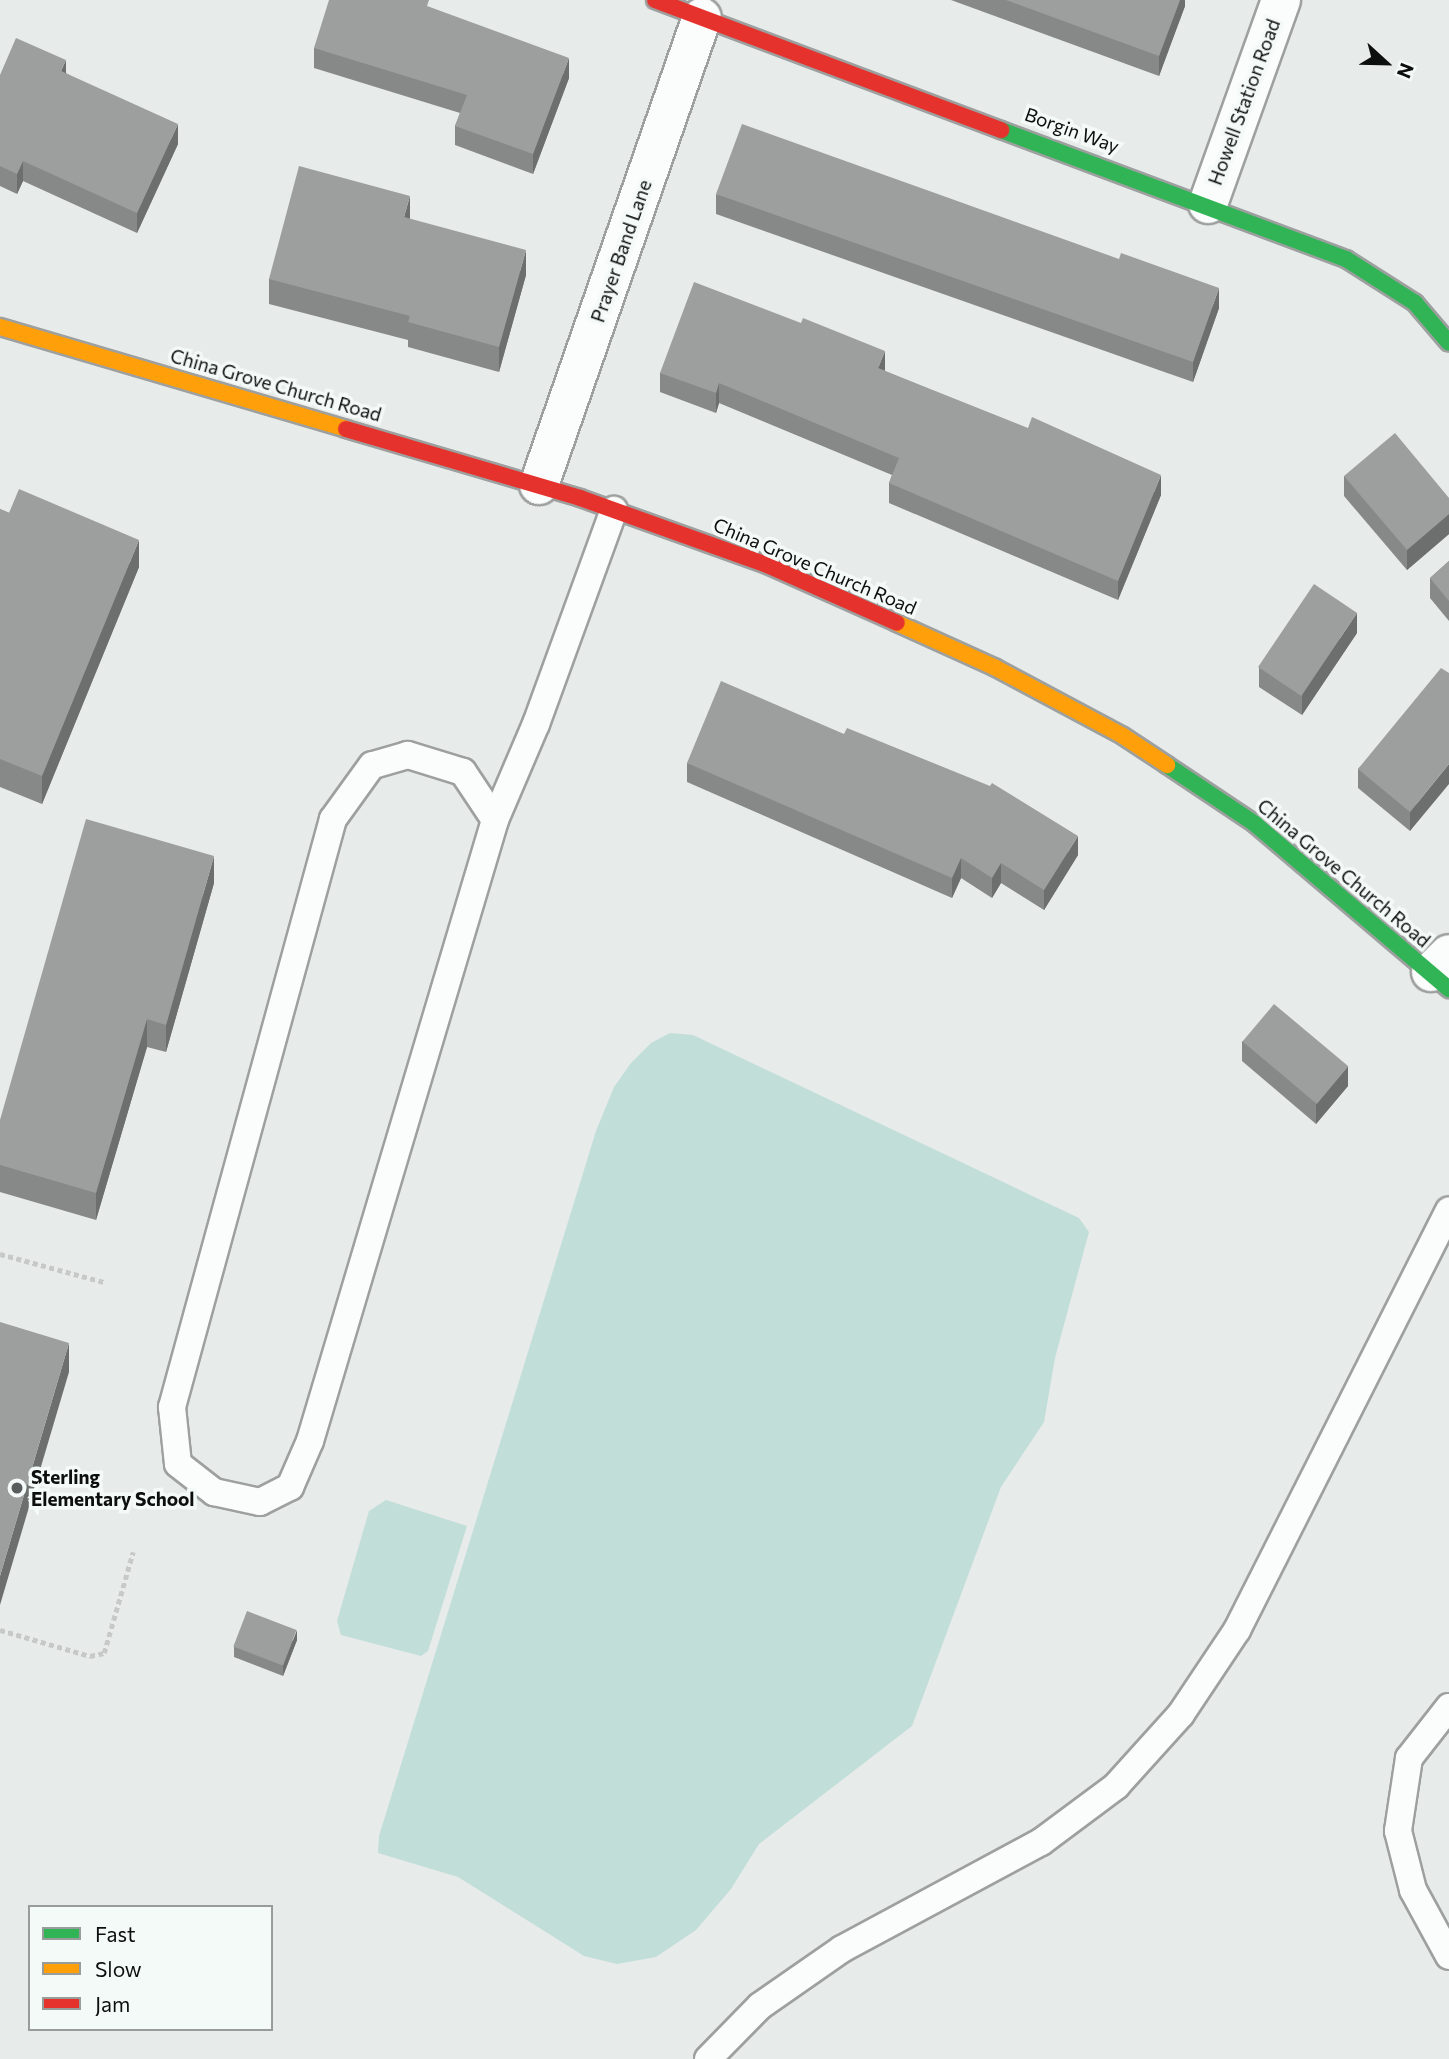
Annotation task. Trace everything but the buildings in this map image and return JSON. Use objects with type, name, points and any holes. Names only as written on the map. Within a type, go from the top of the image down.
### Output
[{"type":"street","name":"Borgin Way","points":[[655,0],[1208,204],[1346,259],[1415,303],[1449,343]]},
{"type":"street","name":"Howell Station Road","points":[[1208,204],[1280,0]]},
{"type":"street","name":"Prayer Band Lane","points":[[539,485],[702,18]]},
{"type":"street","name":"China Grove Church Road","points":[[0,327],[539,485],[767,565],[994,667],[1123,736],[1255,824],[1443,972]]},
{"type":"lane","points":[[495,820],[463,772],[408,755],[372,765],[333,818],[172,1406],[178,1464],[214,1492],[260,1502],[290,1487],[310,1441],[495,820],[536,724],[614,510]]},
{"type":"lane","points":[[708,2059],[760,2006],[842,1949],[1041,1842],[1116,1786],[1181,1714],[1237,1630],[1449,1211]]},
{"type":"lane","points":[[1449,1707],[1409,1758],[1398,1831],[1413,1890],[1449,1956]]},
{"type":"path","points":[[0,1254],[104,1282]]},
{"type":"path","points":[[0,1630],[90,1656],[104,1653],[133,1552]]},
{"type":"green space","points":[[670,1033],[693,1035],[1079,1218],[1089,1232],[1055,1358],[1044,1422],[1001,1487],[912,1726],[759,1844],[731,1889],[696,1930],[656,1957],[617,1964],[584,1956],[458,1877],[378,1853],[379,1836],[596,1131],[614,1087],[631,1063],[651,1043]]},
{"type":"green space","points":[[386,1500],[467,1526],[428,1651],[421,1656],[341,1635],[337,1621],[369,1511]]},
{"type":"traffic: fast","points":[[1001,130],[1346,259],[1415,303],[1449,343]]},
{"type":"traffic: fast","points":[[1167,765],[1255,824],[1449,989]]},
{"type":"traffic: slow","points":[[0,327],[346,429]]},
{"type":"traffic: slow","points":[[897,623],[994,667],[1123,736],[1167,765]]},
{"type":"traffic: jam","points":[[655,0],[1001,130]]},
{"type":"traffic: jam","points":[[346,429],[580,498],[767,565],[897,623]]},
{"type":"place","name":"Sterling Elementary School","points":[[17,1488]]}]
